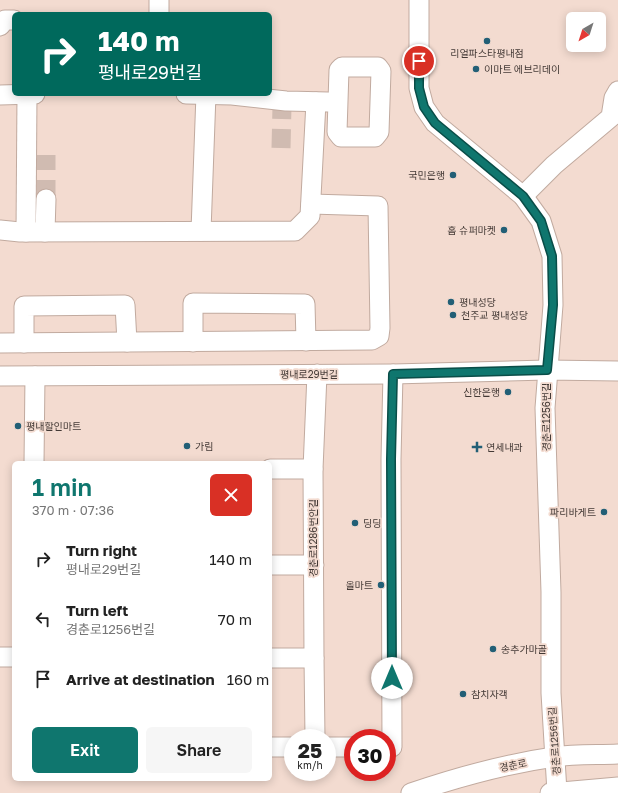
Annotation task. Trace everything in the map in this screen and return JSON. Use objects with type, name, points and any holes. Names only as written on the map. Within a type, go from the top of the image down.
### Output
[{"type":"street","points":[[159,0],[159,12]]},
{"type":"street","name":"경춘로1256번길","points":[[419,0],[419,88],[424,107],[435,123],[523,196],[541,221],[552,256],[553,305],[544,408],[550,592],[551,692],[555,757],[553,792]]},
{"type":"street","points":[[0,26],[5,20],[12,20]]},
{"type":"street","points":[[523,196],[554,165],[614,117],[614,98],[618,90]]},
{"type":"street","points":[[0,95],[12,95]]},
{"type":"street","points":[[26,232],[27,96]]},
{"type":"street","points":[[201,230],[206,96]]},
{"type":"street","points":[[238,96],[282,103],[338,103]]},
{"type":"street","points":[[0,230],[26,232],[201,230],[295,231],[310,216],[316,102]]},
{"type":"street","points":[[45,232],[46,200]]},
{"type":"street","points":[[0,343],[372,340],[378,336],[380,328],[378,206],[311,204]]},
{"type":"street","points":[[193,342],[193,303],[305,304],[306,341]]},
{"type":"street","points":[[24,343],[24,306],[125,305],[127,342]]},
{"type":"street","name":"평내로29번길","points":[[0,376],[393,374],[547,370],[618,371]]},
{"type":"street","name":"경춘로1286번안길","points":[[315,729],[313,469],[317,374]]},
{"type":"street","points":[[392,729],[391,459],[393,374]]},
{"type":"street","points":[[34,461],[35,376]]},
{"type":"street","points":[[272,469],[313,469]]},
{"type":"street","points":[[272,565],[314,565]]},
{"type":"street","points":[[0,657],[12,657]]},
{"type":"street","points":[[272,658],[314,658]]},
{"type":"street","points":[[272,747],[284,747]]},
{"type":"street","name":"경춘로","points":[[411,793],[444,782],[505,766],[555,757],[618,754]]},
{"type":"street","points":[[553,792],[618,787]]},
{"type":"tunnel","points":[[281,148],[282,106]]},
{"type":"tunnel","points":[[46,155],[46,199]]},
{"type":"place","name":"리얼파스타평내점","points":[[487,41]]},
{"type":"place","name":"이마트 에브리데이","points":[[476,69]]},
{"type":"place","name":"국민은행","points":[[453,175]]},
{"type":"place","name":"홈 슈퍼마켓","points":[[504,230]]},
{"type":"place","name":"평내성당","points":[[451,302]]},
{"type":"place","name":"천주교 평내성당","points":[[453,315]]},
{"type":"place","name":"신한은행","points":[[508,392]]},
{"type":"place","name":"평내할인마트","points":[[18,426]]},
{"type":"place","name":"가림","points":[[187,446]]},
{"type":"place","name":"연세내과","points":[[477,447]]},
{"type":"place","name":"파리바게트","points":[[604,512]]},
{"type":"place","name":"딩딩","points":[[355,523]]},
{"type":"place","name":"올마트","points":[[381,585]]},
{"type":"place","name":"송추가마골","points":[[493,649]]},
{"type":"place","name":"참치자객","points":[[463,694]]},
{"type":"route","points":[[392,678],[391,459],[393,374],[547,370],[553,305],[552,256],[541,221],[523,196],[435,123],[424,107],[419,88],[419,61]]}]
